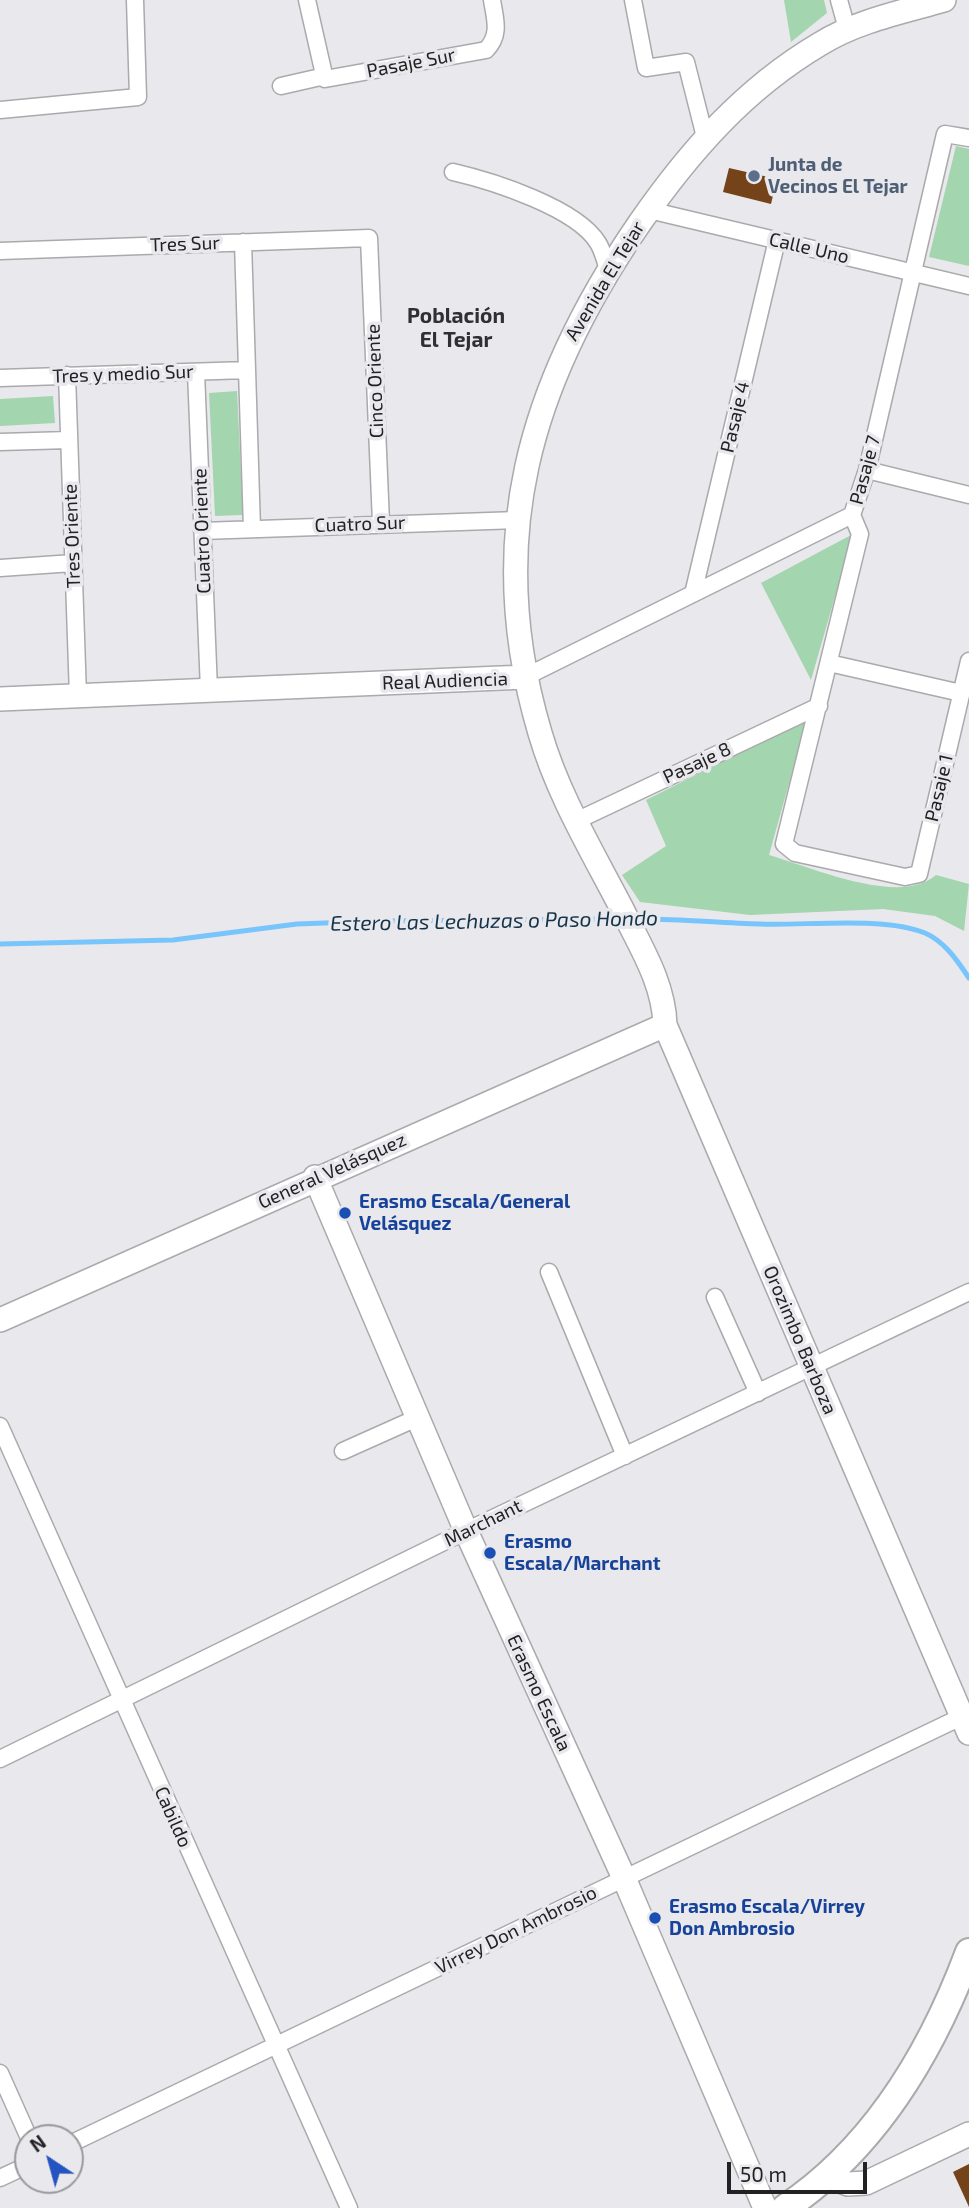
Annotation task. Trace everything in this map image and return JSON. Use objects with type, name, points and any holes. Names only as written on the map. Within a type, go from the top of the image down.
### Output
[{"type":"main road","points":[[785,2208],[827,2176],[881,2117],[919,2064],[949,2006],[969,1952]]},
{"type":"street","points":[[0,110],[138,97],[135,0]]},
{"type":"street","points":[[307,0],[325,78]]},
{"type":"street","name":"Pasaje Sur","points":[[281,86],[486,50],[494,42],[497,32],[492,0]]},
{"type":"street","points":[[633,0],[646,68],[686,62],[705,137]]},
{"type":"street","points":[[839,0],[847,29]]},
{"type":"street","name":"Avenida El Tejar","points":[[640,945],[557,783],[525,677],[516,590],[519,520],[529,455],[547,391],[574,328],[608,269],[705,137],[740,102],[790,62],[847,29],[944,0]]},
{"type":"street","name":"Pasaje 7","points":[[784,844],[860,534],[860,527],[852,516],[867,470],[945,134],[969,138]]},
{"type":"street","points":[[453,172],[498,183],[575,220],[598,243],[608,269]]},
{"type":"street","name":"Calle Uno","points":[[649,210],[969,286]]},
{"type":"street","name":"Tres Sur","points":[[0,251],[369,238]]},
{"type":"street","name":"Cinco Oriente","points":[[369,238],[382,523]]},
{"type":"street","name":"Pasaje 4","points":[[693,594],[777,240]]},
{"type":"street","points":[[243,242],[252,529]]},
{"type":"street","name":"Tres y medio Sur","points":[[0,377],[247,370]]},
{"type":"street","name":"Cuatro Oriente","points":[[196,372],[209,691]]},
{"type":"street","name":"Tres Oriente","points":[[67,375],[78,696]]},
{"type":"street","points":[[0,442],[69,440]]},
{"type":"street","points":[[867,470],[969,495]]},
{"type":"street","name":"Real Audiencia","points":[[0,699],[525,677],[852,516]]},
{"type":"street","name":"Cuatro Sur","points":[[202,531],[519,520]]},
{"type":"street","points":[[0,568],[73,562]]},
{"type":"street","name":"Pasaje 1","points":[[784,844],[795,853],[819,859],[905,877],[919,874],[969,661]]},
{"type":"street","points":[[828,663],[961,693]]},
{"type":"street","name":"Pasaje 8","points":[[576,821],[819,706]]},
{"type":"street","name":"Orozimbo Barboza","points":[[640,945],[662,998],[665,1025],[965,1725]]},
{"type":"street","name":"General Velásquez","points":[[0,1320],[316,1177],[665,1025]]},
{"type":"street","name":"Erasmo Escala","points":[[316,1177],[466,1531],[624,1878],[765,2208]]},
{"type":"street","points":[[549,1272],[625,1456]]},
{"type":"street","name":"Marchant","points":[[0,1759],[466,1531],[969,1292]]},
{"type":"street","points":[[716,1297],[758,1393]]},
{"type":"street","points":[[342,1451],[419,1417]]},
{"type":"street","name":"Cabildo","points":[[0,1426],[349,2208]]},
{"type":"street","name":"Virrey Don Ambrosio","points":[[84,2137],[624,1878],[965,1725]]},
{"type":"street","points":[[0,2073],[23,2124]]},
{"type":"street","points":[[827,2176],[848,2184],[866,2183],[969,2134]]},
{"type":"green space","points":[[784,0],[824,0],[827,13],[791,42]]},
{"type":"green space","points":[[956,146],[969,149],[969,266],[929,257]]},
{"type":"green space","points":[[237,391],[243,515],[215,516],[209,393]]},
{"type":"green space","points":[[53,396],[55,423],[0,426],[0,399]]},
{"type":"green space","points":[[853,534],[811,680],[761,583]]},
{"type":"green space","points":[[807,719],[769,855],[855,882],[878,886],[920,884],[936,875],[969,884],[964,931],[935,916],[883,909],[750,915],[640,902],[622,875],[666,846],[646,800]]},
{"type":"building","points":[[729,168],[777,179],[771,204],[723,192]]},
{"type":"building","points":[[969,2164],[969,2207],[953,2172]]},
{"type":"waterway","name":"Estero Las Lechuzas o Paso Hondo","points":[[0,944],[173,940],[297,924],[619,919]]},
{"type":"waterway","name":"Estero Las Lechuzas o Paso Hondo","points":[[632,919],[760,924],[867,923],[908,928],[925,933],[938,941],[955,958],[969,978]]},
{"type":"place","name":"Junta de Vecinos El Tejar","points":[[754,176]]},
{"type":"place","name":"Erasmo Escala/General Velásquez","points":[[345,1213]]},
{"type":"place","name":"Erasmo Escala/Marchant","points":[[490,1553]]},
{"type":"place","name":"Erasmo Escala/Virrey Don Ambrosio","points":[[655,1918]]},
{"type":"district","name":"Población El Tejar","points":[[456,328]]}]
